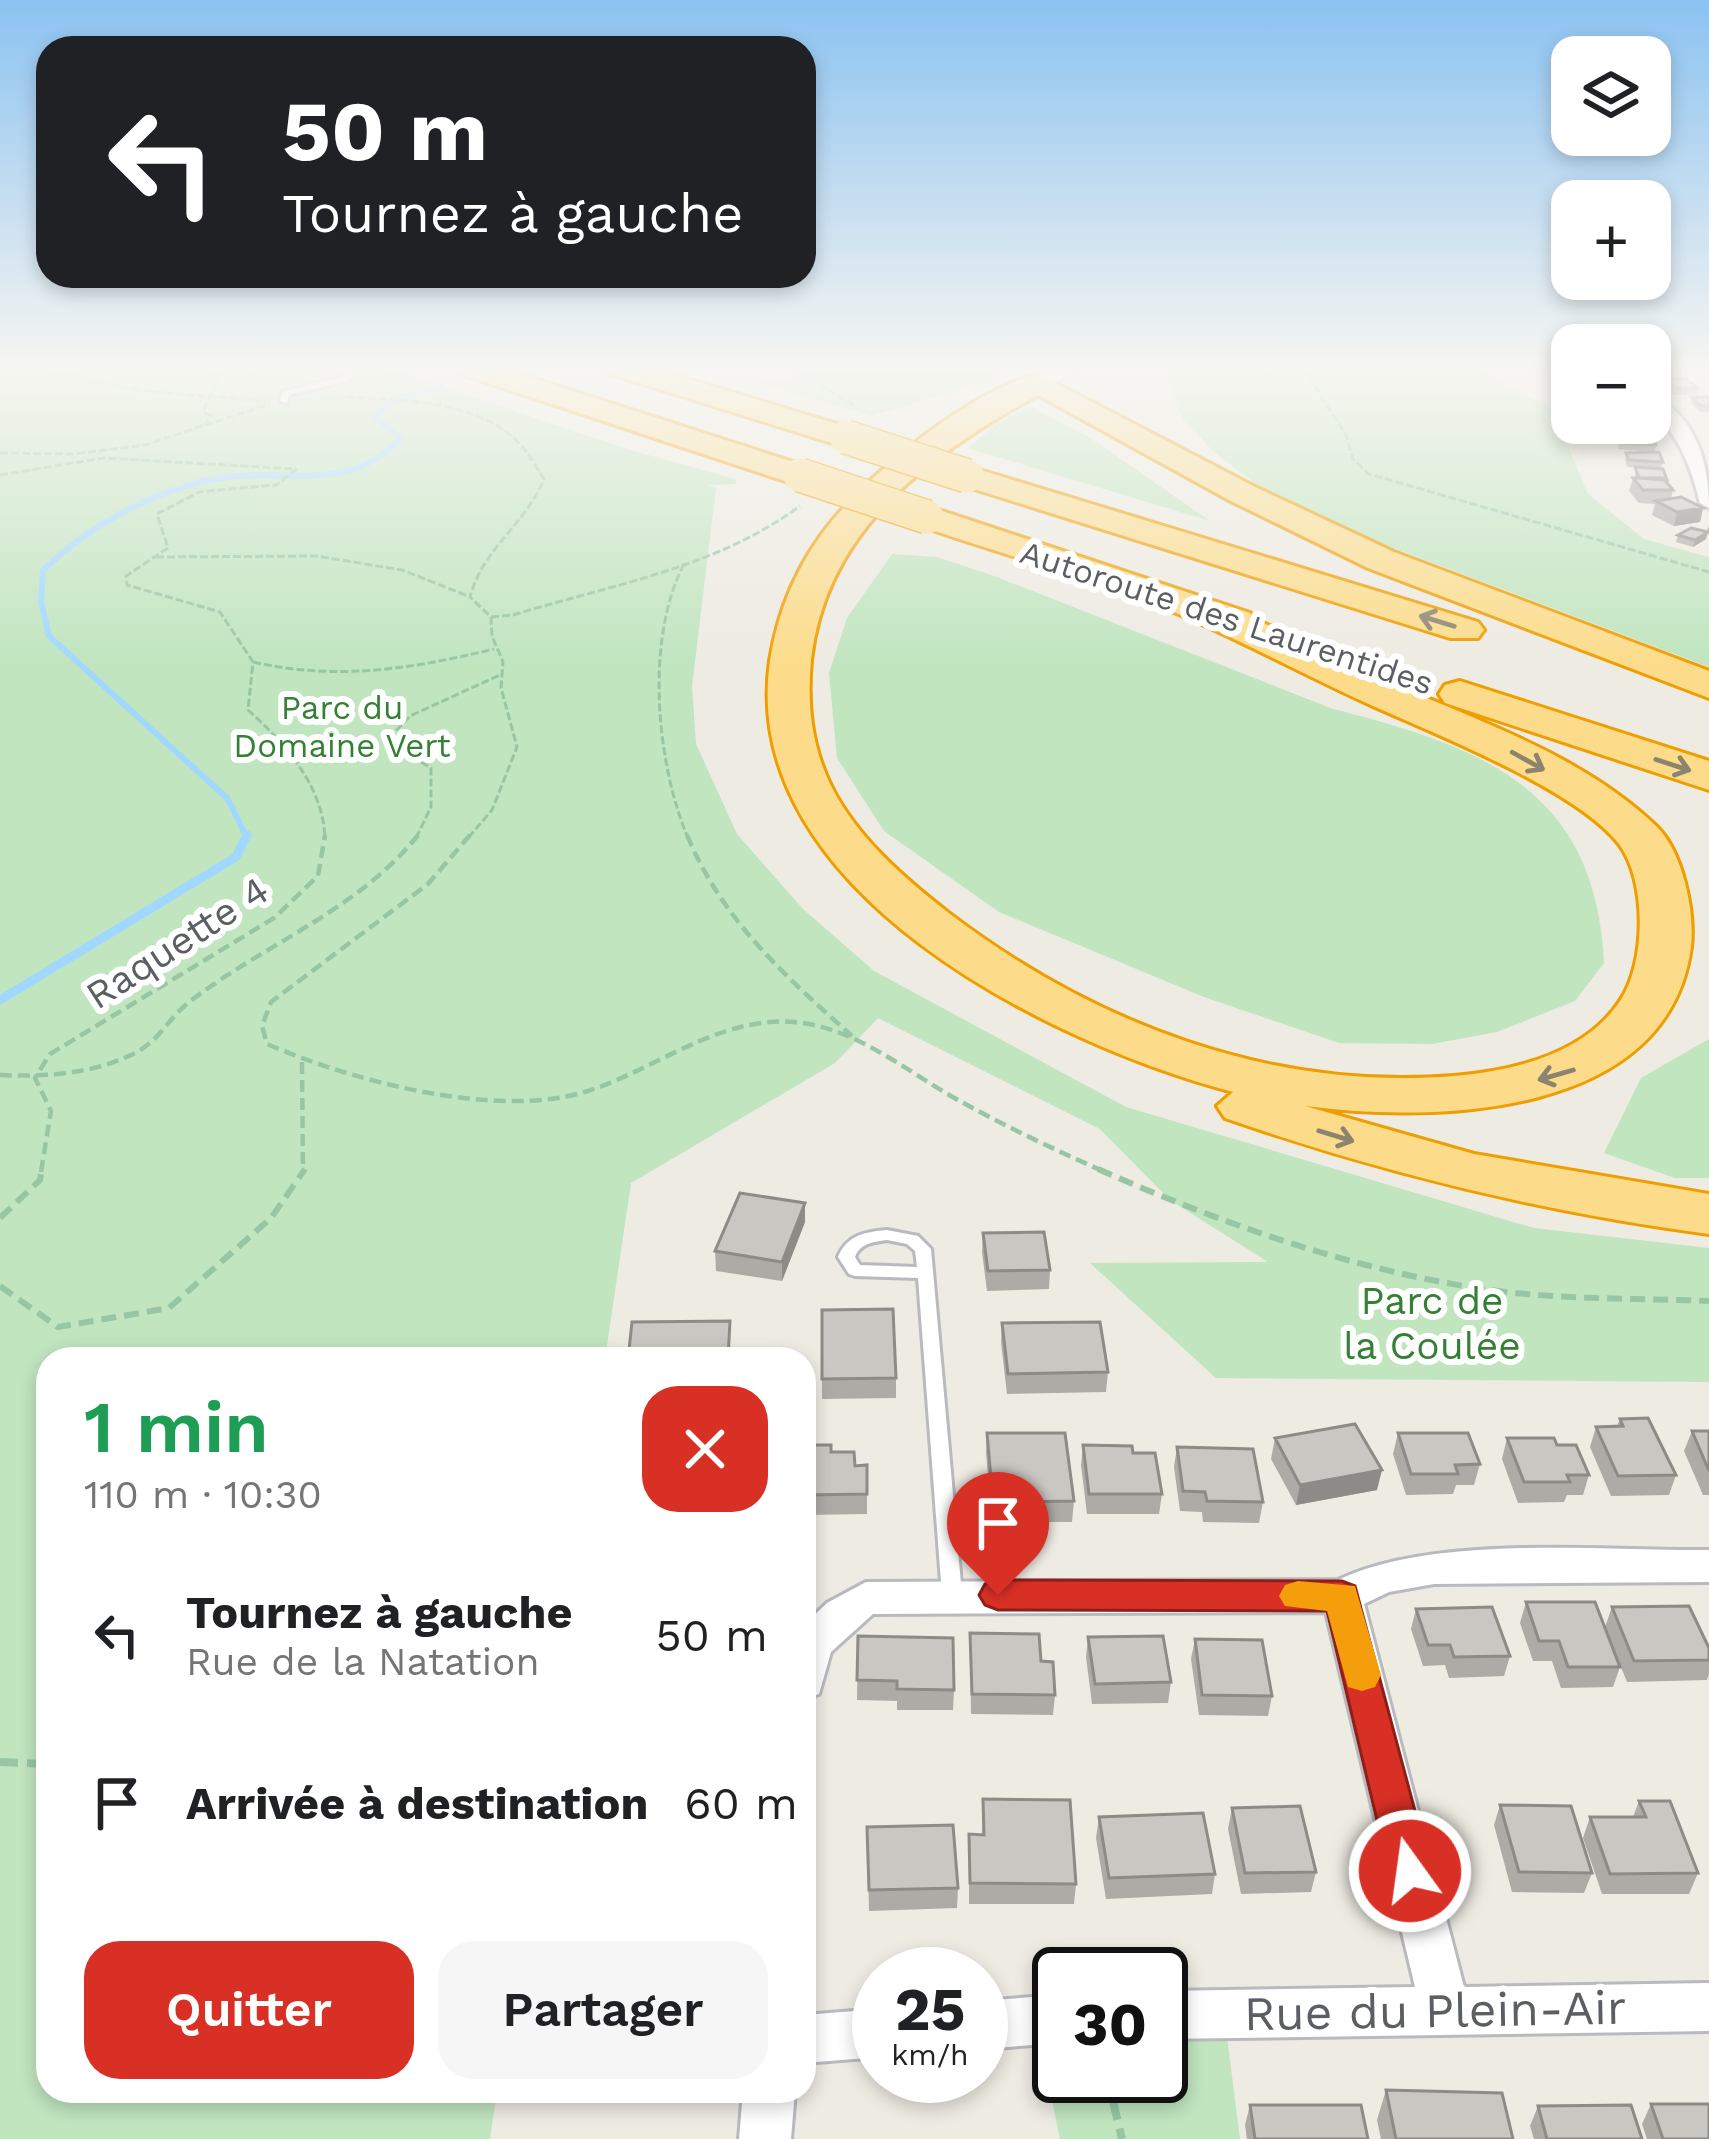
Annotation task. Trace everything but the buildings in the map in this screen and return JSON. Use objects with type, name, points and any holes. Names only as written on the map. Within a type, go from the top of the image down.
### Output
[{"type":"highway","name":"Autoroute des Laurentides","points":[[746,468],[802,488],[927,517],[1709,776]]},
{"type":"highway","points":[[880,468],[824,526],[794,574],[770,646],[765,729],[784,791],[816,843],[869,900],[962,972],[1036,1016],[1141,1066],[1301,1125],[1438,1164],[1603,1199],[1709,1214]]},
{"type":"highway","points":[[905,468],[878,489],[829,548],[797,620],[787,700],[795,755],[831,824],[890,890],[972,953],[1095,1024],[1191,1063],[1303,1089],[1417,1096],[1552,1077],[1626,1049],[1665,1022],[1690,994],[1703,950],[1692,904],[1673,872],[1627,826],[1560,778],[1504,748],[1203,610]]},
{"type":"highway","name":"Autoroute des Laurentides","points":[[942,468],[1709,706]]},
{"type":"highway","points":[[1196,468],[1381,560],[1709,685]]},
{"type":"street","points":[[1705,468],[1709,502]]},
{"type":"street","points":[[816,1640],[834,1618],[866,1598],[1342,1596],[1382,1577],[1434,1568],[1709,1566]]},
{"type":"street","points":[[1342,1596],[1445,2008]]},
{"type":"street","name":"Rue du Plein-Air","points":[[1188,2014],[1709,2007]]},
{"type":"street","points":[[816,2038],[852,2035]]},
{"type":"street","points":[[766,2139],[768,2103]]},
{"type":"lane","points":[[926,1273],[952,1595]]},
{"type":"path","name":"Raquette 4","points":[[0,475],[44,468]]},
{"type":"path","name":"Raquette 4","points":[[34,1078],[50,1054],[269,922],[317,879],[330,837],[280,735],[248,710],[253,662],[220,612],[128,585],[126,576],[168,548],[154,519],[157,514],[203,490],[269,489],[288,480],[297,469],[276,468]]},
{"type":"path","points":[[470,597],[483,554],[524,515],[544,479],[536,468]]},
{"type":"path","points":[[1362,468],[1369,474],[1709,572]]},
{"type":"path","points":[[491,617],[685,562],[761,532],[802,488]]},
{"type":"path","points":[[156,556],[316,556],[402,570],[470,597],[491,617],[501,688],[517,747],[492,810],[428,884],[271,1002],[262,1026],[267,1044],[302,1062],[511,1102],[584,1092],[742,1028],[771,1021],[800,1022],[856,1040]]},
{"type":"path","points":[[685,562],[659,657],[660,725],[689,840],[714,892],[780,972],[856,1040],[968,1106],[1143,1189],[1378,1267],[1483,1289],[1709,1301]]},
{"type":"path","points":[[253,662],[299,675],[349,676],[402,672],[497,648]]},
{"type":"path","points":[[0,1075],[34,1078],[103,1063],[151,1044],[183,1007],[380,873],[422,831],[435,794],[431,768],[394,745],[394,733],[410,716],[502,674]]},
{"type":"path","points":[[0,1286],[58,1327],[169,1308],[271,1218],[305,1169],[302,1062]]},
{"type":"path","points":[[0,1217],[40,1180],[51,1111],[34,1078]]},
{"type":"path","points":[[0,1762],[36,1764]]},
{"type":"path","points":[[1113,2103],[1122,2139]]},
{"type":"green space","name":"Parc du Domaine Vert","points":[[0,468],[695,468],[735,479],[736,484],[708,485],[716,488],[692,686],[696,744],[737,834],[803,909],[874,971],[1126,1107],[1534,1228],[1709,1248],[1709,1382],[1216,1378],[1090,1263],[1268,1262],[1170,1200],[1100,1129],[878,1018],[835,1063],[631,1183],[607,1347],[36,1347],[36,2103],[495,2103],[490,2139],[0,2139]]},
{"type":"green space","points":[[1034,468],[1133,468],[1210,521]]},
{"type":"green space","points":[[1235,468],[1577,468],[1588,494],[1644,539],[1709,557],[1709,667],[1287,508]]},
{"type":"green space","points":[[892,554],[936,557],[989,574],[1333,709],[1437,740],[1482,760],[1521,785],[1554,816],[1579,855],[1596,903],[1604,963],[1575,1001],[1497,1032],[1432,1044],[1339,1043],[1204,997],[999,912],[884,831],[837,758],[829,673],[847,618]]},
{"type":"green space","points":[[1709,1039],[1709,1178],[1675,1178],[1604,1153],[1641,1078]]},
{"type":"green space","points":[[1227,2037],[1240,2139],[1060,2139],[1053,2103],[1188,2103],[1188,2040]]},
{"type":"waterway","points":[[246,836],[228,799],[49,636],[41,601],[43,570],[101,525],[168,492],[215,479],[314,475],[357,468]]},
{"type":"waterway","points":[[0,1000],[236,857],[246,836]]},
{"type":"slow traffic","points":[[1298,1596],[1342,1596],[1362,1675]]},
{"type":"route","points":[[998,1595],[1342,1596],[1410,1871]]},
{"type":"park label","name":"Parc de la Coulée","points":[[1432,1322]]}]
